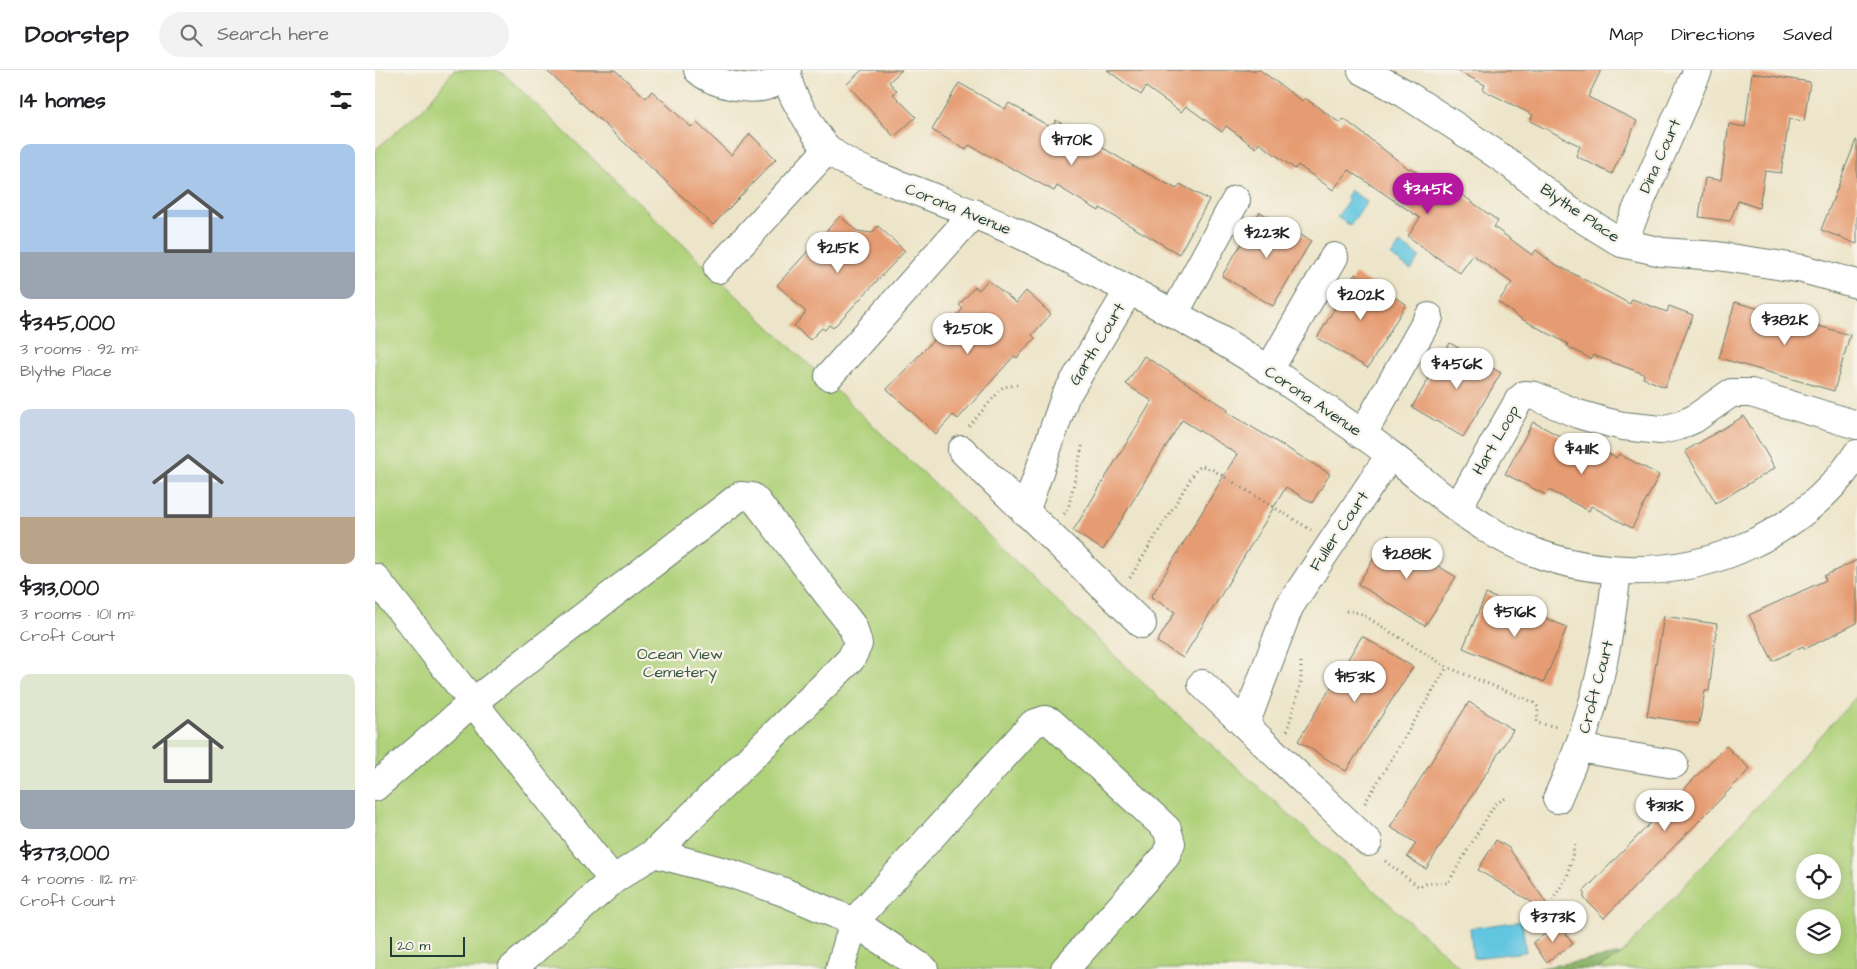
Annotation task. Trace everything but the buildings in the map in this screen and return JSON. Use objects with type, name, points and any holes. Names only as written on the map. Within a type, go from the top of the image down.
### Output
[{"type":"street","points":[[698,70],[719,82],[748,86],[768,85],[787,73]]},
{"type":"street","name":"Blythe Place","points":[[1362,70],[1404,93],[1458,128],[1509,163],[1570,211],[1622,242],[1662,252],[1717,256],[1803,269],[1857,284]]},
{"type":"street","name":"Dina Court","points":[[1622,242],[1698,70]]},
{"type":"street","name":"Corona Avenue","points":[[787,73],[797,103],[828,149],[869,173],[974,213],[1044,246],[1174,314],[1269,370],[1390,454],[1481,526],[1510,542],[1545,556],[1577,564],[1617,570],[1643,571],[1682,567],[1722,557],[1759,541],[1792,521],[1821,498],[1848,468],[1857,454]]},
{"type":"street","points":[[718,269],[828,149]]},
{"type":"street","points":[[1174,314],[1236,200]]},
{"type":"street","points":[[829,376],[974,213]]},
{"type":"street","points":[[1269,370],[1334,257]]},
{"type":"street","name":"Garth Court","points":[[1025,512],[1065,397],[1129,290]]},
{"type":"street","points":[[1362,435],[1429,317]]},
{"type":"street","name":"Hart Loop","points":[[1458,507],[1519,400],[1525,395],[1535,396],[1570,412],[1601,422],[1643,429],[1661,430],[1678,426],[1736,392],[1751,393],[1857,425]]},
{"type":"street","points":[[964,440],[1025,512],[1142,624]]},
{"type":"street","name":"Fuller Court","points":[[1245,725],[1289,607],[1390,454]]},
{"type":"street","points":[[375,787],[473,702],[740,496],[752,498],[853,627],[857,636],[855,652],[654,853],[613,880],[512,969]]},
{"type":"street","name":"Croft Court","points":[[1557,799],[1571,738],[1599,685],[1610,633],[1617,570]]},
{"type":"street","points":[[375,578],[613,880]]},
{"type":"street","points":[[1202,684],[1376,851]]},
{"type":"street","points":[[840,969],[854,922],[1033,724],[1045,720],[1051,722],[1167,829],[1171,843],[1165,857],[1065,969]]},
{"type":"street","points":[[1571,738],[1674,764]]},
{"type":"street","points":[[654,853],[732,874],[784,892],[854,922],[924,969]]},
{"type":"path","points":[[964,440],[1003,387],[1017,385]]},
{"type":"path","points":[[1059,520],[1068,509],[1083,442]]},
{"type":"path","points":[[1127,583],[1196,470],[1201,466],[1210,468],[1312,530]]},
{"type":"path","points":[[1346,611],[1360,613],[1447,667],[1533,702],[1537,706],[1537,723],[1571,738]]},
{"type":"path","points":[[1286,734],[1301,682],[1301,661]]},
{"type":"path","points":[[1363,805],[1447,667]]},
{"type":"path","points":[[1376,851],[1419,887],[1428,883],[1448,883],[1495,804],[1508,797]]},
{"type":"path","points":[[1547,909],[1567,877],[1575,844]]},
{"type":"green space","name":"Ocean View Cemetery","points":[[454,70],[496,70],[505,75],[1159,698],[1462,969],[375,969],[375,150],[423,109]]},
{"type":"green space","points":[[1857,696],[1857,969],[1597,969],[1622,954]]},
{"type":"green space","points":[[1622,954],[1597,969],[1534,969]]},
{"type":"water","points":[[1350,190],[1367,202],[1350,226],[1337,217],[1349,200],[1346,197]]},
{"type":"water","points":[[1400,243],[1420,257],[1411,270],[1391,256]]},
{"type":"water","points":[[1522,921],[1526,952],[1473,958],[1470,928]]}]
